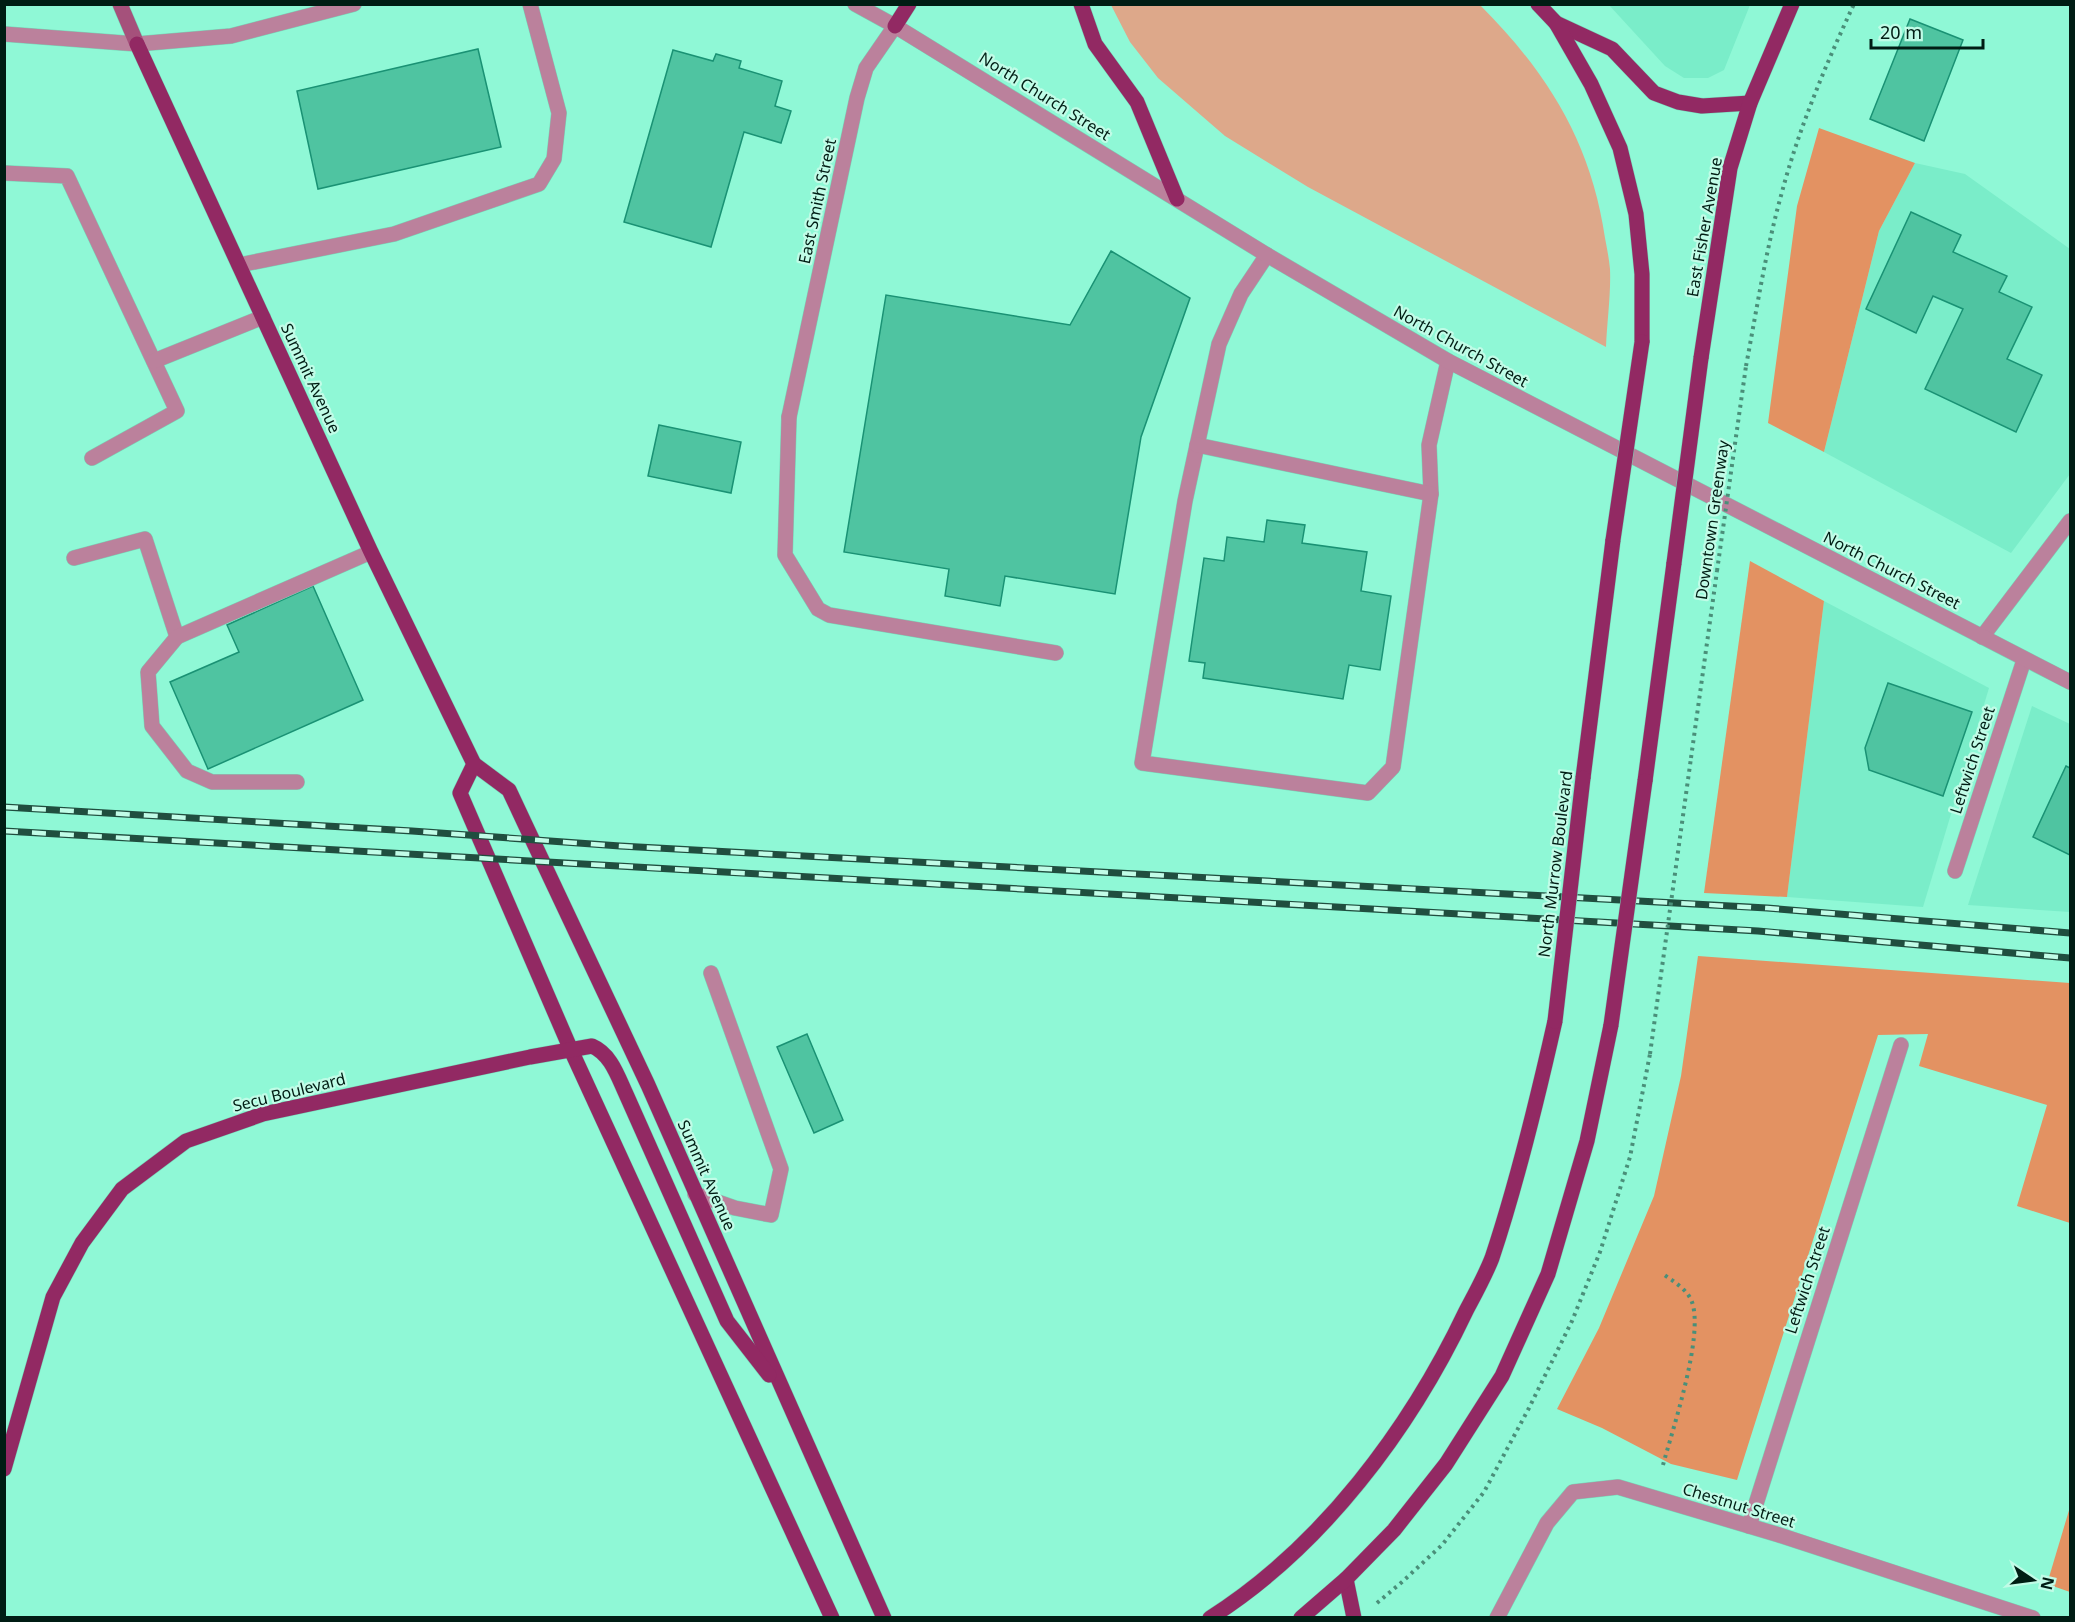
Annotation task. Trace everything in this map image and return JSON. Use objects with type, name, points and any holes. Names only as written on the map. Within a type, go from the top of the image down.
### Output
[{"type":"main road","name":"Summit Avenue","points":[[120,4],[371,552],[474,764],[509,790],[648,1085],[884,1617]]},
{"type":"main road","name":"East Smith Street","points":[[895,26],[909,4]]},
{"type":"main road","points":[[1081,4],[1095,44],[1137,102],[1177,199]]},
{"type":"main road","points":[[1538,4],[1556,23],[1612,49],[1654,93],[1678,102],[1702,106],[1750,103]]},
{"type":"main road","name":"East Fisher Avenue","points":[[1346,1579],[1394,1530],[1446,1464],[1502,1376],[1548,1274],[1587,1141],[1611,1025],[1701,358],[1730,168],[1750,103],[1791,4]]},
{"type":"main road","name":"North Murrow Boulevard","points":[[1210,1617],[1234,1602],[1290,1556],[1345,1499],[1391,1441],[1445,1357],[1491,1260],[1529,1135],[1555,1021],[1613,540],[1642,342],[1642,274],[1636,214],[1620,148],[1591,84],[1556,23]]},
{"type":"main road","points":[[474,764],[460,793],[571,1050],[832,1617]]},
{"type":"main road","name":"Secu Boulevard","points":[[4,1469],[53,1297],[82,1243],[122,1189],[186,1141],[263,1114],[592,1046],[601,1050],[611,1064],[727,1321],[783,1393]]},
{"type":"main road","points":[[1301,1617],[1346,1579],[1354,1617]]},
{"type":"street","points":[[4,34],[138,44],[231,36],[354,4]]},
{"type":"street","points":[[239,265],[405,230],[538,184],[554,159],[559,113],[530,4]]},
{"type":"street","name":"North Church Street","points":[[855,4],[895,26],[1267,255],[1448,361],[2070,682]]},
{"type":"street","name":"East Smith Street","points":[[895,26],[866,68],[857,98],[789,417],[785,555],[818,609],[830,615],[1056,652]]},
{"type":"street","points":[[4,173],[67,176],[177,411],[92,458]]},
{"type":"street","points":[[1267,255],[1241,294],[1219,344],[1185,501],[1142,763],[1368,793],[1393,767],[1431,494],[1428,445],[1448,361]]},
{"type":"street","points":[[154,361],[262,317]]},
{"type":"street","points":[[1197,445],[1431,494]]},
{"type":"street","points":[[1982,637],[2070,521]]},
{"type":"street","points":[[74,558],[145,539],[177,637]]},
{"type":"street","points":[[297,782],[212,782],[187,771],[152,726],[148,672],[177,637],[371,552]]},
{"type":"street","name":"Leftwich Street","points":[[1955,871],[2024,660]]},
{"type":"street","points":[[695,1194],[735,1208],[771,1215],[781,1169],[711,973]]},
{"type":"street","name":"Leftwich Street","points":[[1749,1526],[1901,1045]]},
{"type":"street","name":"Chestnut Street","points":[[1497,1617],[1547,1524],[1573,1492],[1617,1487],[1749,1526],[2033,1617]]},
{"type":"path","name":"Downtown Greenway","points":[[1650,1054],[1746,366],[1767,254],[1782,190],[1806,119],[1854,4]]},
{"type":"path","points":[[1663,1274],[1678,1285],[1692,1300],[1696,1316],[1695,1340],[1663,1465]]},
{"type":"shaded area","points":[[1111,5],[1480,5],[1526,56],[1545,83],[1577,140],[1589,171],[1598,203],[1610,269],[1606,347],[1308,187],[1225,136],[1158,78],[1130,42]]},
{"type":"shaded area","points":[[1609,5],[1750,5],[1724,70],[1708,78],[1684,78],[1665,66]]},
{"type":"shaded area","points":[[1819,128],[1915,163],[1879,231],[1824,452],[1768,423],[1797,206]]},
{"type":"shaded area","points":[[1915,163],[1965,174],[2070,249],[2070,474],[2011,553],[1824,452],[1879,231]]},
{"type":"shaded area","points":[[1750,561],[1824,601],[1787,897],[1704,893]]},
{"type":"shaded area","points":[[1824,601],[1989,688],[1923,907],[1787,897]]},
{"type":"shaded area","points":[[2032,706],[2070,724],[2070,912],[1968,905]]},
{"type":"shaded area","points":[[1698,956],[2070,983],[2070,1223],[2017,1206],[2047,1105],[1919,1066],[1928,1034],[1878,1035],[1737,1480],[1671,1464],[1602,1428],[1557,1409],[1599,1328],[1654,1196],[1681,1076]]},
{"type":"shaded area","points":[[2070,1507],[2070,1592],[2047,1584]]},
{"type":"building","points":[[1910,19],[1963,40],[1924,141],[1870,119]]},
{"type":"building","points":[[478,49],[501,147],[318,189],[297,91]]},
{"type":"building","points":[[673,50],[713,61],[716,54],[741,61],[739,68],[782,81],[775,106],[791,111],[781,143],[744,132],[711,247],[624,222]]},
{"type":"building","points":[[1911,212],[1961,235],[1953,252],[2007,276],[1999,292],[2032,307],[2007,359],[2042,375],[2016,432],[1925,389],[1963,309],[1933,296],[1916,333],[1866,309]]},
{"type":"building","points":[[1111,251],[1190,298],[1141,437],[1115,594],[1005,576],[1000,606],[945,596],[949,569],[844,552],[886,295],[1070,325]]},
{"type":"building","points":[[659,425],[741,442],[731,493],[648,476]]},
{"type":"building","points":[[1267,520],[1305,525],[1302,543],[1367,552],[1361,591],[1391,596],[1380,670],[1349,665],[1343,699],[1203,678],[1205,663],[1189,661],[1204,558],[1224,561],[1227,537],[1264,542]]},
{"type":"building","points":[[313,586],[363,700],[208,769],[170,682],[239,652],[227,625]]},
{"type":"building","points":[[1888,683],[1972,712],[1943,796],[1869,770],[1865,748]]},
{"type":"building","points":[[2066,766],[2070,768],[2070,855],[2033,837]]},
{"type":"building","points":[[807,1034],[843,1120],[814,1133],[777,1047]]},
{"type":"railway","points":[[4,807],[412,831],[620,846],[1767,908],[2070,933]]},
{"type":"railway","points":[[4,831],[1758,931],[2070,958]]}]
